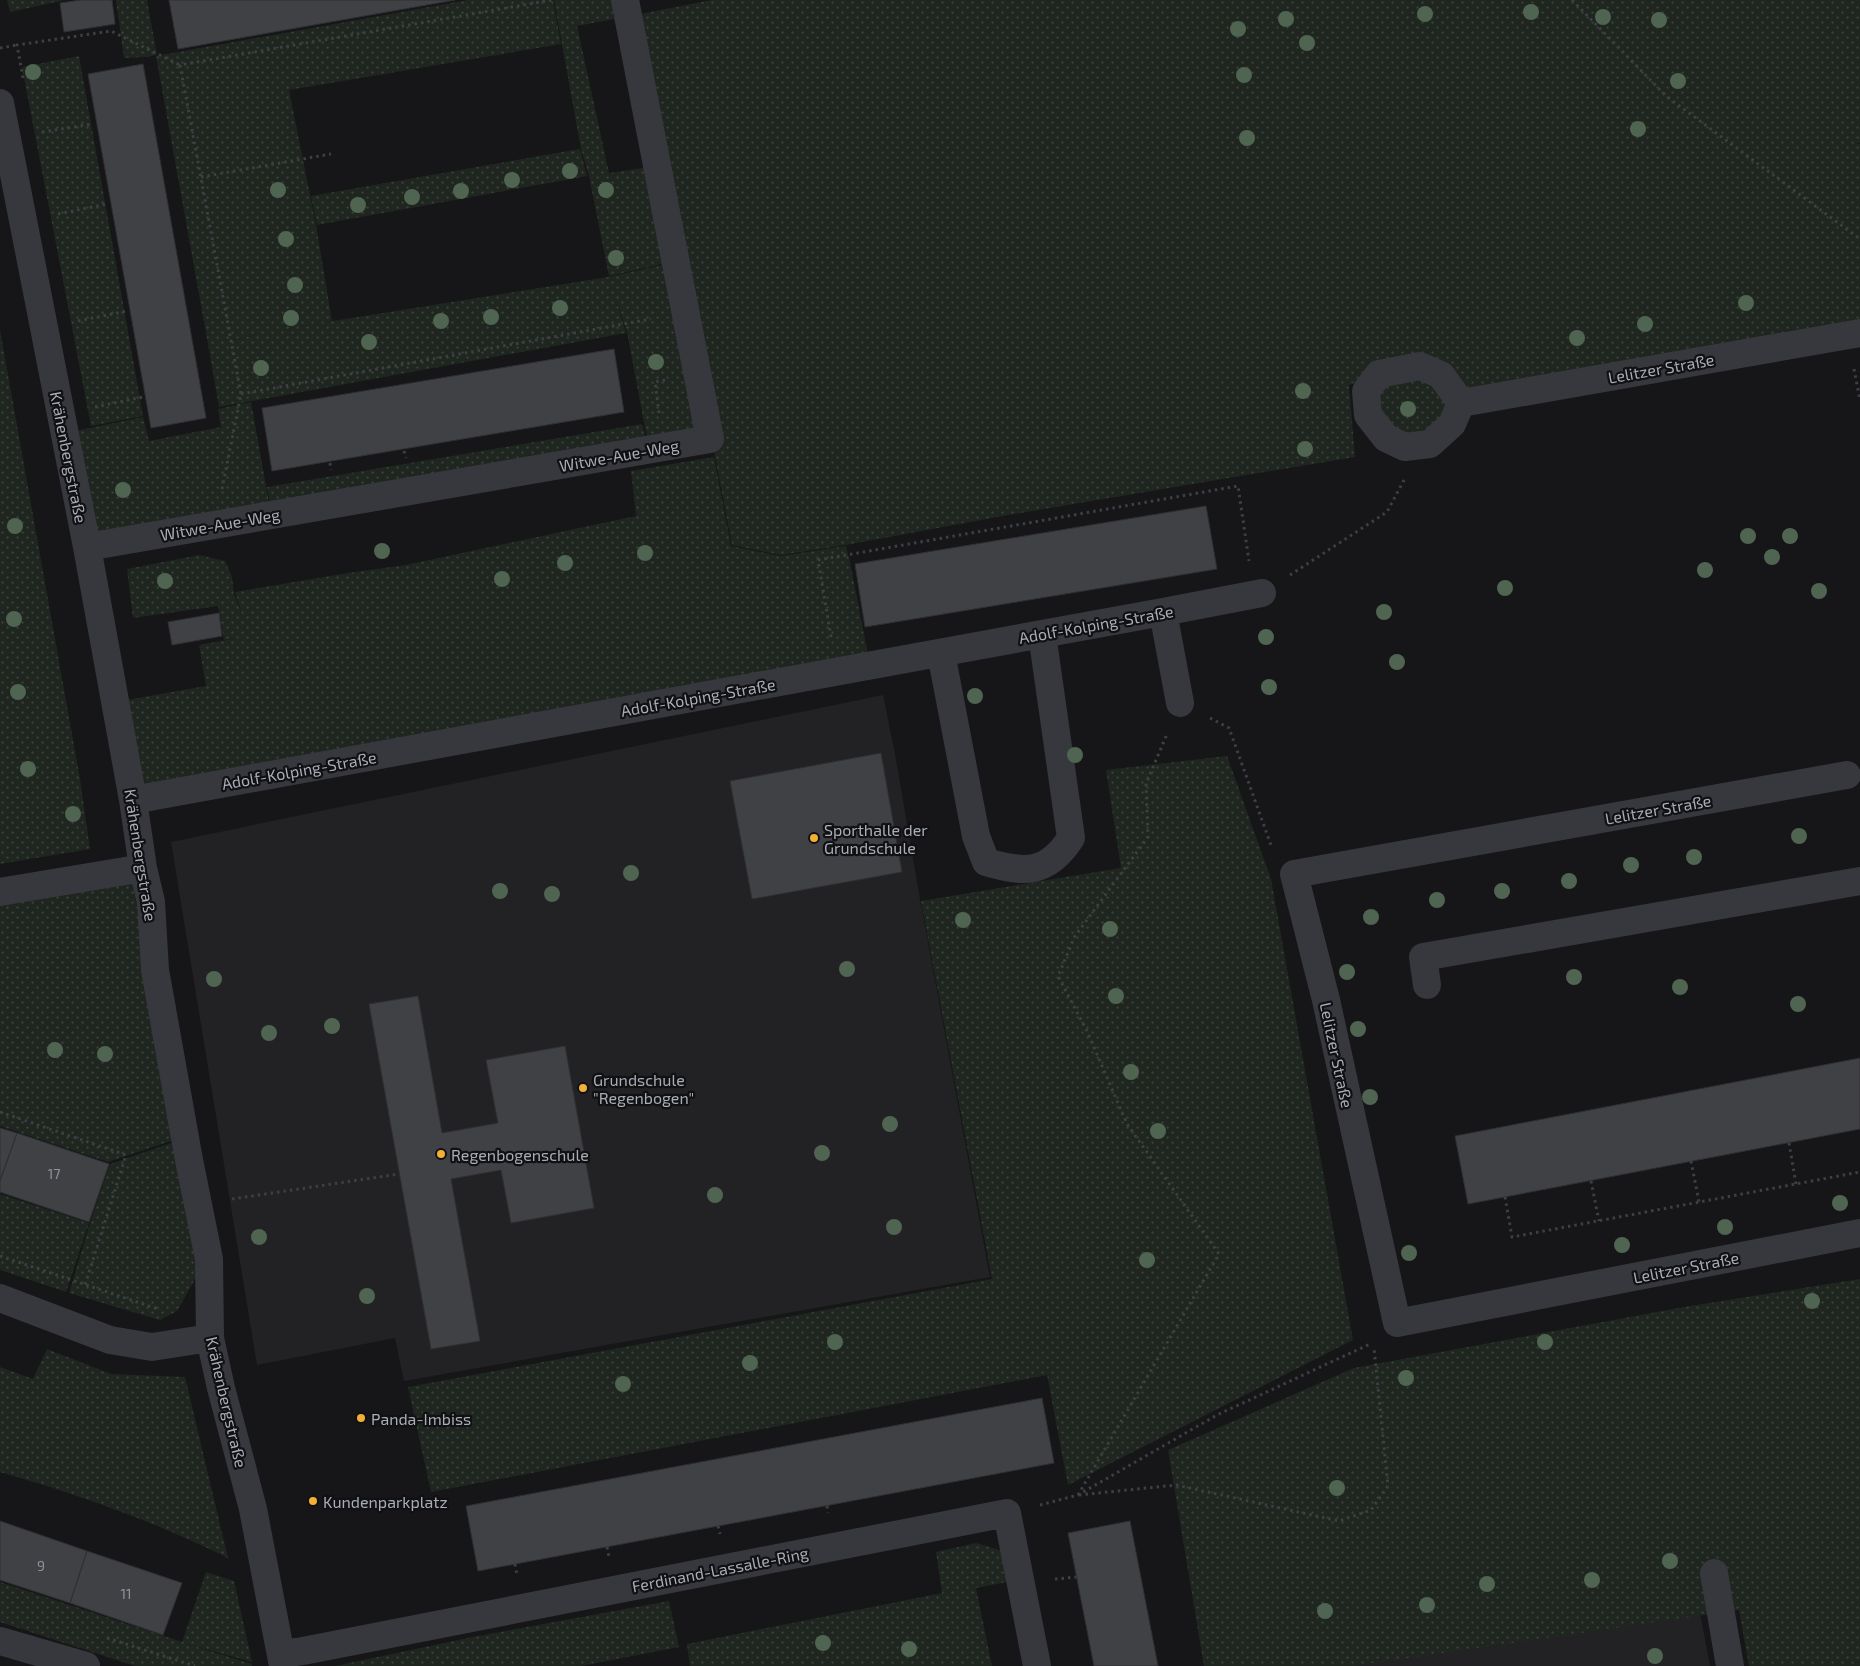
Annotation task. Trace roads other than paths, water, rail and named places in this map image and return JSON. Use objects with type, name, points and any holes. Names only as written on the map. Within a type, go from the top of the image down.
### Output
[{"type":"street","name":"Witwe-Aue-Weg","points":[[87,547],[710,439],[625,0]]},
{"type":"street","name":"Krähenbergstraße","points":[[0,103],[87,547],[133,800],[143,868],[151,902],[155,970],[189,1160],[209,1258],[210,1338],[221,1388],[253,1509],[282,1660]]},
{"type":"street","name":"Lelitzer Straße","points":[[1461,403],[1860,333]]},
{"type":"street","points":[[1420,366],[1441,375],[1461,403],[1452,424],[1430,444],[1405,447],[1386,438],[1368,415],[1366,391],[1379,374],[1420,366]]},
{"type":"street","name":"Adolf-Kolping-Straße","points":[[133,800],[1262,593]]},
{"type":"street","points":[[1164,612],[1180,703]]},
{"type":"street","points":[[941,653],[976,836],[986,862],[1015,870],[1041,867],[1061,854],[1071,838],[1042,634]]},
{"type":"street","name":"Lelitzer Straße","points":[[1847,775],[1294,874],[1326,1000],[1397,1323],[1860,1233]]},
{"type":"street","points":[[0,892],[143,868]]},
{"type":"street","points":[[1427,985],[1422,958],[1860,880]]},
{"type":"street","points":[[0,1298],[110,1340],[152,1347],[210,1338]]},
{"type":"street","name":"Ferdinand-Lassalle-Ring","points":[[282,1660],[303,1651],[1007,1513],[1037,1666]]},
{"type":"street","points":[[1714,1573],[1730,1666]]},
{"type":"street","points":[[0,1640],[37,1659],[86,1666]]},
{"type":"place","name":"Sporthalle der Grundschule","points":[[814,838]]},
{"type":"place","name":"Grundschule \"Regenbogen\"","points":[[583,1088]]},
{"type":"place","name":"Regenbogenschule","points":[[441,1154]]},
{"type":"place","name":"Panda-Imbiss","points":[[361,1418]]},
{"type":"place","name":"Kundenparkplatz","points":[[313,1501]]}]
